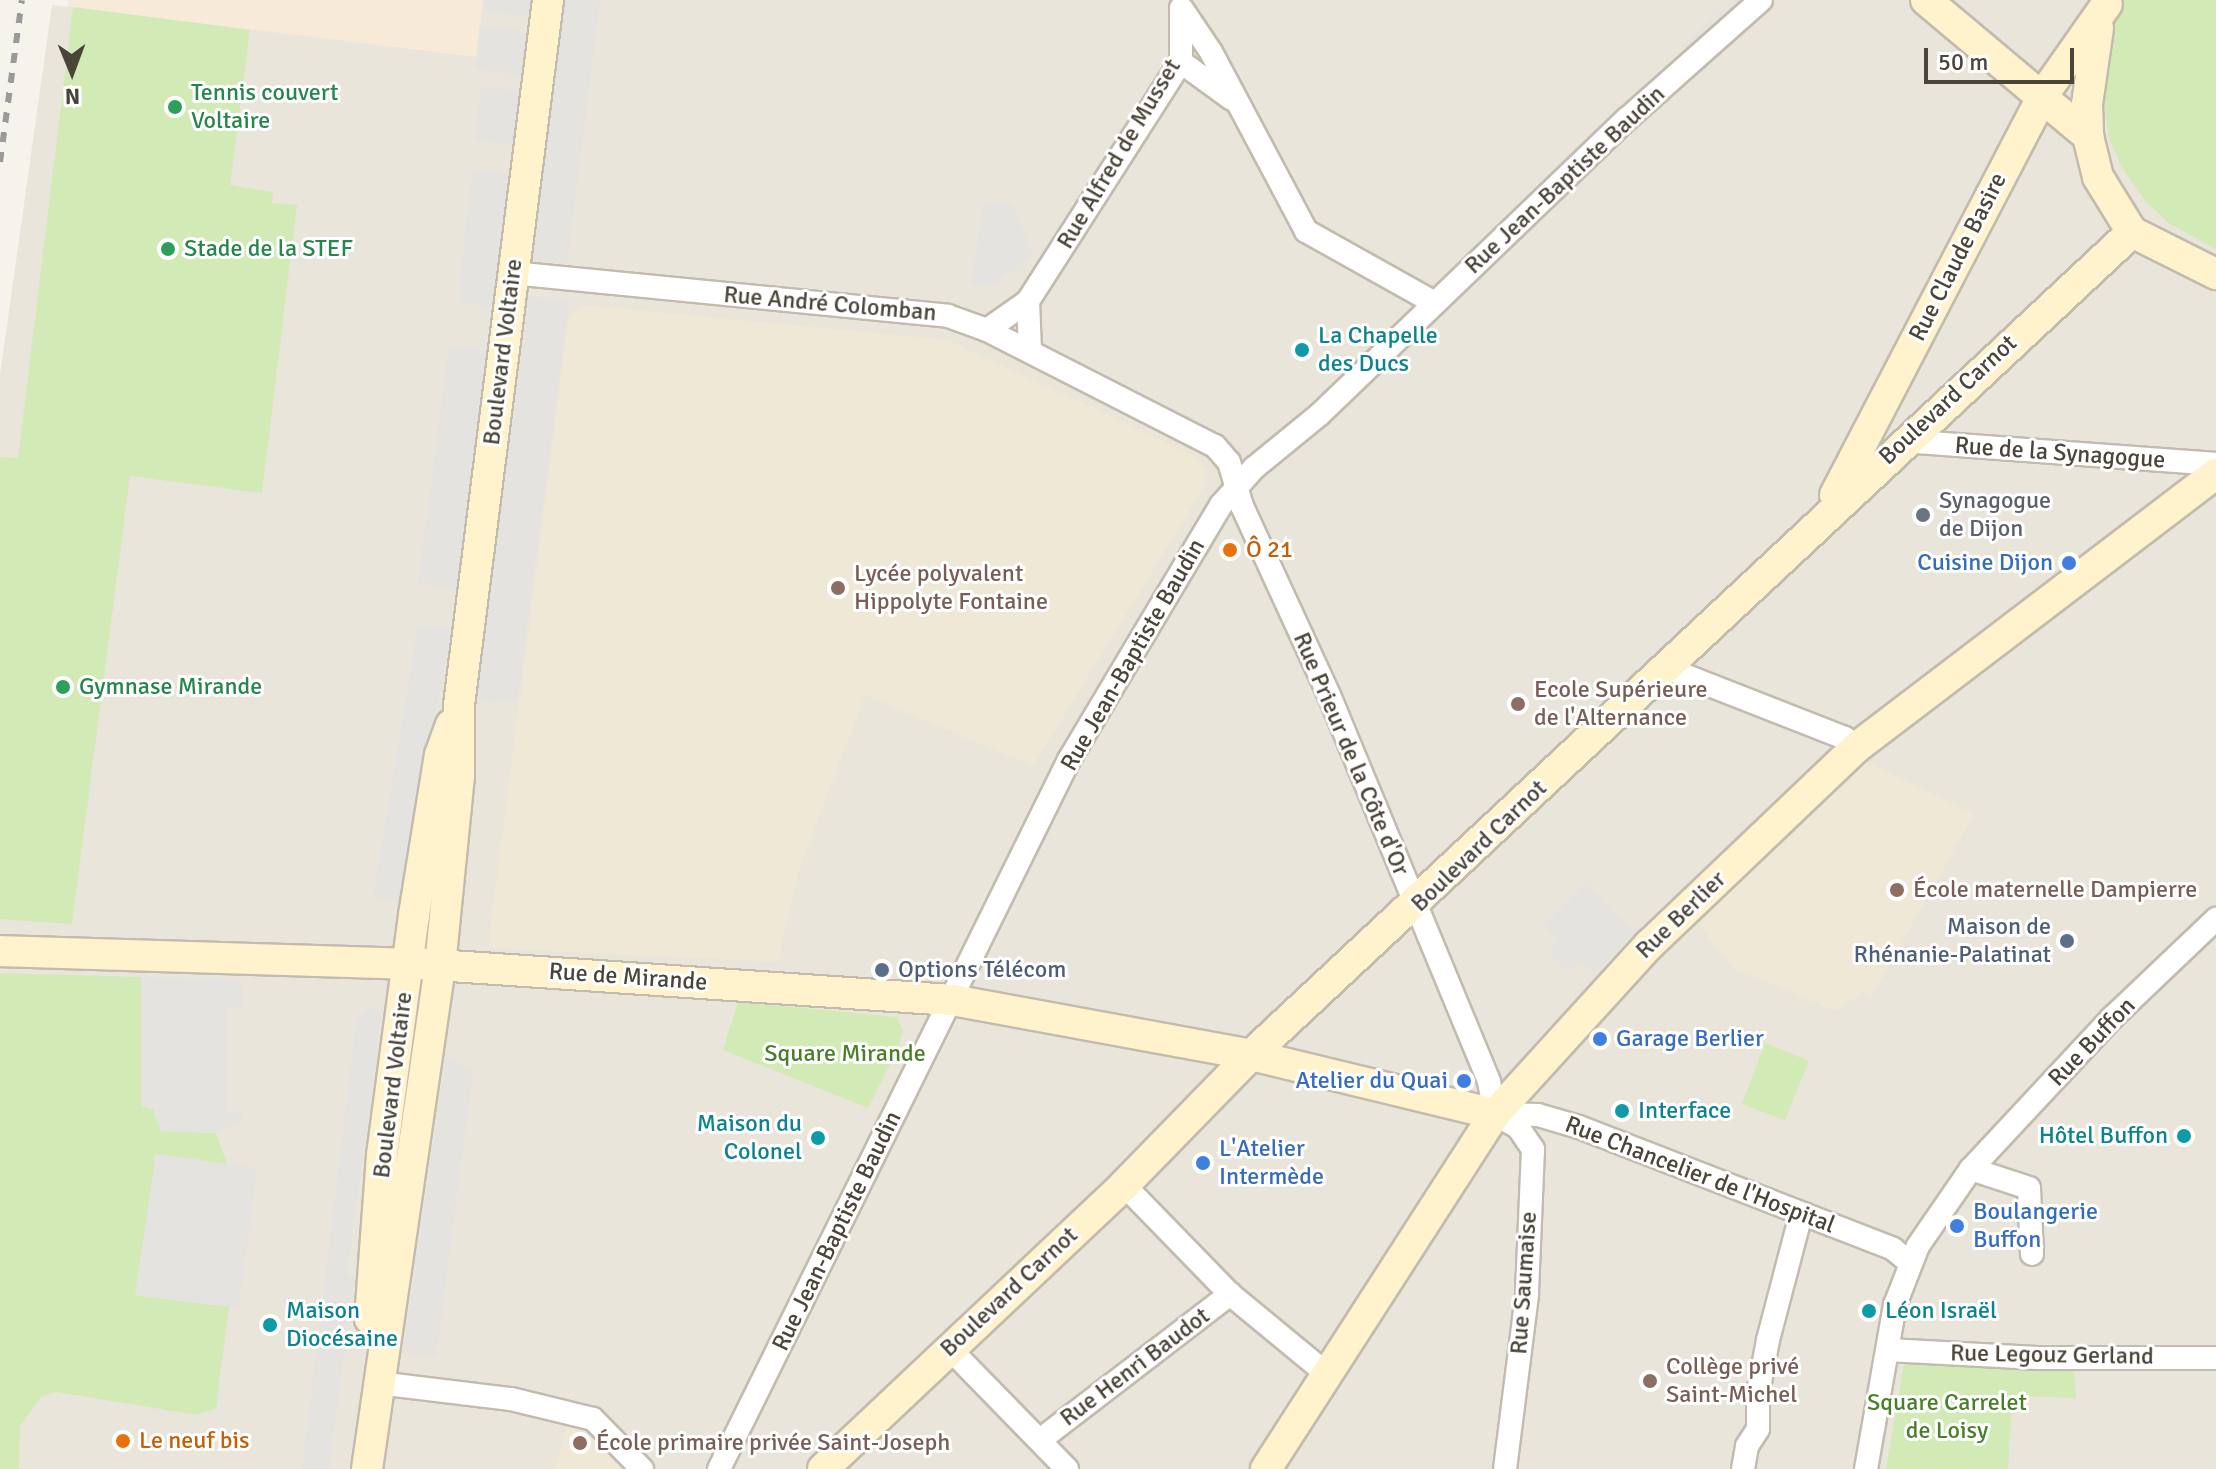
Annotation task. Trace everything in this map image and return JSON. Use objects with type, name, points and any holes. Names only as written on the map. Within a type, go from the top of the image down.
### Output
[{"type":"main road","name":"Boulevard Voltaire","points":[[367,1469],[440,966],[459,775],[459,705],[548,0]]},
{"type":"main road","points":[[1926,0],[2043,95],[2088,136]]},
{"type":"main road","points":[[2108,2],[2091,53],[2088,136],[2098,177],[2132,232],[2216,274]]},
{"type":"main road","name":"Rue Claude Basire","points":[[1823,517],[2043,95],[2108,2]]},
{"type":"main road","name":"Boulevard Carnot","points":[[823,1467],[1124,1185],[1251,1055],[1415,907],[1935,411],[2132,232]]},
{"type":"main road","points":[[1898,376],[1904,396],[1935,411]]},
{"type":"main road","name":"Rue Berlier","points":[[1266,1469],[1495,1114],[1649,945],[1857,747],[2213,474]]},
{"type":"main road","name":"Boulevard Voltaire","points":[[353,1469],[382,1155],[408,964],[440,755],[459,705]]},
{"type":"main road","name":"Rue de Mirande","points":[[0,951],[408,964],[952,1000],[1251,1055]]},
{"type":"main road","name":"Rue Chancelier de l'Hospital","points":[[1251,1055],[1495,1114]]},
{"type":"street","name":"Rue Jean-Baptiste Baudin","points":[[719,1469],[1069,760],[1235,486],[1320,414],[1433,302],[1761,0]]},
{"type":"street","name":"Rue Alfred de Musset","points":[[987,330],[1028,301],[1181,62],[1179,5]]},
{"type":"street","points":[[1179,5],[1225,78],[1306,231],[1433,302]]},
{"type":"street","points":[[1181,62],[1240,105]]},
{"type":"street","name":"Rue André Colomban","points":[[512,273],[948,316],[987,330],[1198,434],[1229,462],[1235,486]]},
{"type":"street","points":[[1028,301],[1030,351]]},
{"type":"street","name":"Rue de la Synagogue","points":[[1904,441],[2213,474]]},
{"type":"street","name":"Rue Prieur de la Côte d'Or","points":[[1235,486],[1329,695],[1489,1082],[1495,1114]]},
{"type":"street","points":[[1666,668],[1845,738],[1857,747]]},
{"type":"street","name":"Rue Buffon","points":[[1866,1469],[1888,1350],[1909,1262],[1971,1169],[2112,1018],[2216,919]]},
{"type":"street","name":"Rue Chancelier de l'Hospital","points":[[1495,1114],[1567,1123],[1893,1249],[1909,1262]]},
{"type":"street","name":"Rue Saumaise","points":[[1495,1114],[1518,1127],[1533,1149],[1527,1295],[1505,1469]]},
{"type":"street","points":[[1971,1169],[2029,1188],[2032,1254]]},
{"type":"street","points":[[1124,1185],[1230,1294],[1327,1374]]},
{"type":"street","points":[[1743,1469],[1747,1446],[1758,1429],[1758,1393],[1768,1340],[1801,1214]]},
{"type":"street","name":"Rue Henri Baudot","points":[[1040,1440],[1230,1294]]},
{"type":"street","points":[[949,1348],[1067,1469]]},
{"type":"street","name":"Rue Legouz Gerland","points":[[1888,1350],[2037,1358],[2216,1358]]},
{"type":"street","points":[[378,1383],[511,1399],[593,1419],[642,1469]]},
{"type":"shaded area","points":[[69,0],[2216,0],[2216,1469],[0,1469],[0,375],[52,5],[68,7]]},
{"type":"shaded area","points":[[70,0],[483,0],[476,57],[69,7]]},
{"type":"shaded area","points":[[484,0],[532,0],[530,17],[483,11]]},
{"type":"shaded area","points":[[562,0],[600,0],[567,265],[530,260]]},
{"type":"shaded area","points":[[1733,0],[1753,0],[1700,49],[1681,47]]},
{"type":"shaded area","points":[[480,26],[526,31],[521,75],[475,69]]},
{"type":"shaded area","points":[[481,87],[521,91],[515,145],[475,140]]},
{"type":"shaded area","points":[[472,170],[508,174],[494,307],[458,303]]},
{"type":"shaded area","points":[[1011,202],[1034,254],[996,284],[971,285],[983,205]]},
{"type":"shaded area","points":[[529,296],[569,302],[517,701],[485,702],[477,700],[479,675]]},
{"type":"shaded area","name":"Lycée polyvalent Hippolyte Fontaine","points":[[583,305],[947,340],[1195,456],[1205,471],[1203,489],[1033,766],[865,695],[798,872],[778,962],[488,948],[569,315]]},
{"type":"shaded area","points":[[449,346],[489,351],[457,589],[418,584]]},
{"type":"shaded area","points":[[418,625],[451,630],[403,902],[373,896]]},
{"type":"shaded area","points":[[1862,760],[1974,814],[1872,996],[1863,992],[1836,1011],[1732,967],[1695,919]]},
{"type":"shaded area","points":[[1585,884],[1635,933],[1594,974],[1580,961],[1568,972],[1548,952],[1559,941],[1543,926]]},
{"type":"shaded area","points":[[141,977],[242,980],[242,1008],[226,1008],[226,1111],[242,1112],[242,1120],[216,1133],[161,1131],[153,1109],[141,1106]]},
{"type":"shaded area","points":[[372,1006],[382,1014],[347,1274],[354,1277],[329,1469],[302,1469],[357,1016]]},
{"type":"shaded area","points":[[446,1056],[473,1072],[436,1357],[403,1352]]},
{"type":"shaded area","points":[[156,1154],[257,1168],[239,1308],[135,1295]]},
{"type":"shaded area","name":"École primaire privée Saint-Joseph","points":[[567,1427],[590,1435],[623,1469],[555,1469]]},
{"type":"green space","points":[[2123,0],[2216,0],[2216,249],[2170,224],[2147,203],[2122,168],[2109,138],[2101,80],[2105,45]]},
{"type":"green space","name":"Stade de la STEF","points":[[73,7],[250,30],[230,185],[273,192],[272,203],[297,205],[262,493],[130,476],[72,924],[0,919],[0,457],[18,458]]},
{"type":"green space","points":[[0,973],[141,977],[141,1106],[153,1109],[162,1131],[216,1133],[227,1164],[156,1155],[136,1295],[229,1307],[216,1408],[197,1415],[57,1392],[42,1396],[20,1426],[19,1469],[0,1469]]},
{"type":"green space","name":"Square Mirande","points":[[738,1002],[897,1017],[903,1031],[900,1043],[868,1108],[723,1050]]},
{"type":"green space","points":[[1765,1043],[1809,1061],[1785,1120],[1742,1104]]},
{"type":"green space","name":"Square Carrelet de Loisy","points":[[1904,1363],[2074,1371],[2076,1398],[2012,1396],[2008,1469],[1886,1469]]},
{"type":"railway","points":[[0,162],[22,0]]},
{"type":"place","name":"Tennis couvert Voltaire","points":[[175,107]]},
{"type":"place","name":"Stade de la STEF","points":[[168,249]]},
{"type":"place","name":"La Chapelle des Ducs","points":[[1302,350]]},
{"type":"place","name":"Synagogue de Dijon","points":[[1923,515]]},
{"type":"place","name":"Ô 21","points":[[1230,550]]},
{"type":"place","name":"Cuisine Dijon","points":[[2069,563]]},
{"type":"place","name":"Lycée polyvalent Hippolyte Fontaine","points":[[838,588]]},
{"type":"place","name":"Gymnase Mirande","points":[[63,687]]},
{"type":"place","name":"Ecole Supérieure de l'Alternance","points":[[1518,704]]},
{"type":"place","name":"École maternelle Dampierre","points":[[1897,890]]},
{"type":"place","name":"Maison de Rhénanie-Palatinat","points":[[2067,941]]},
{"type":"place","name":"Options Télécom","points":[[882,970]]},
{"type":"place","name":"Garage Berlier","points":[[1600,1039]]},
{"type":"place","name":"Atelier du Quai","points":[[1464,1081]]},
{"type":"place","name":"Interface","points":[[1622,1111]]},
{"type":"place","name":"Hôtel Buffon","points":[[2184,1136]]},
{"type":"place","name":"Maison du Colonel","points":[[818,1138]]},
{"type":"place","name":"L'Atelier Intermède","points":[[1203,1163]]},
{"type":"place","name":"Boulangerie Buffon","points":[[1957,1226]]},
{"type":"place","name":"Léon Israël","points":[[1869,1311]]},
{"type":"place","name":"Maison Diocésaine","points":[[270,1325]]},
{"type":"place","name":"Collège privé Saint-Michel","points":[[1650,1381]]},
{"type":"place","name":"Le neuf bis","points":[[123,1441]]},
{"type":"place","name":"École primaire privée Saint-Joseph","points":[[580,1443]]}]
